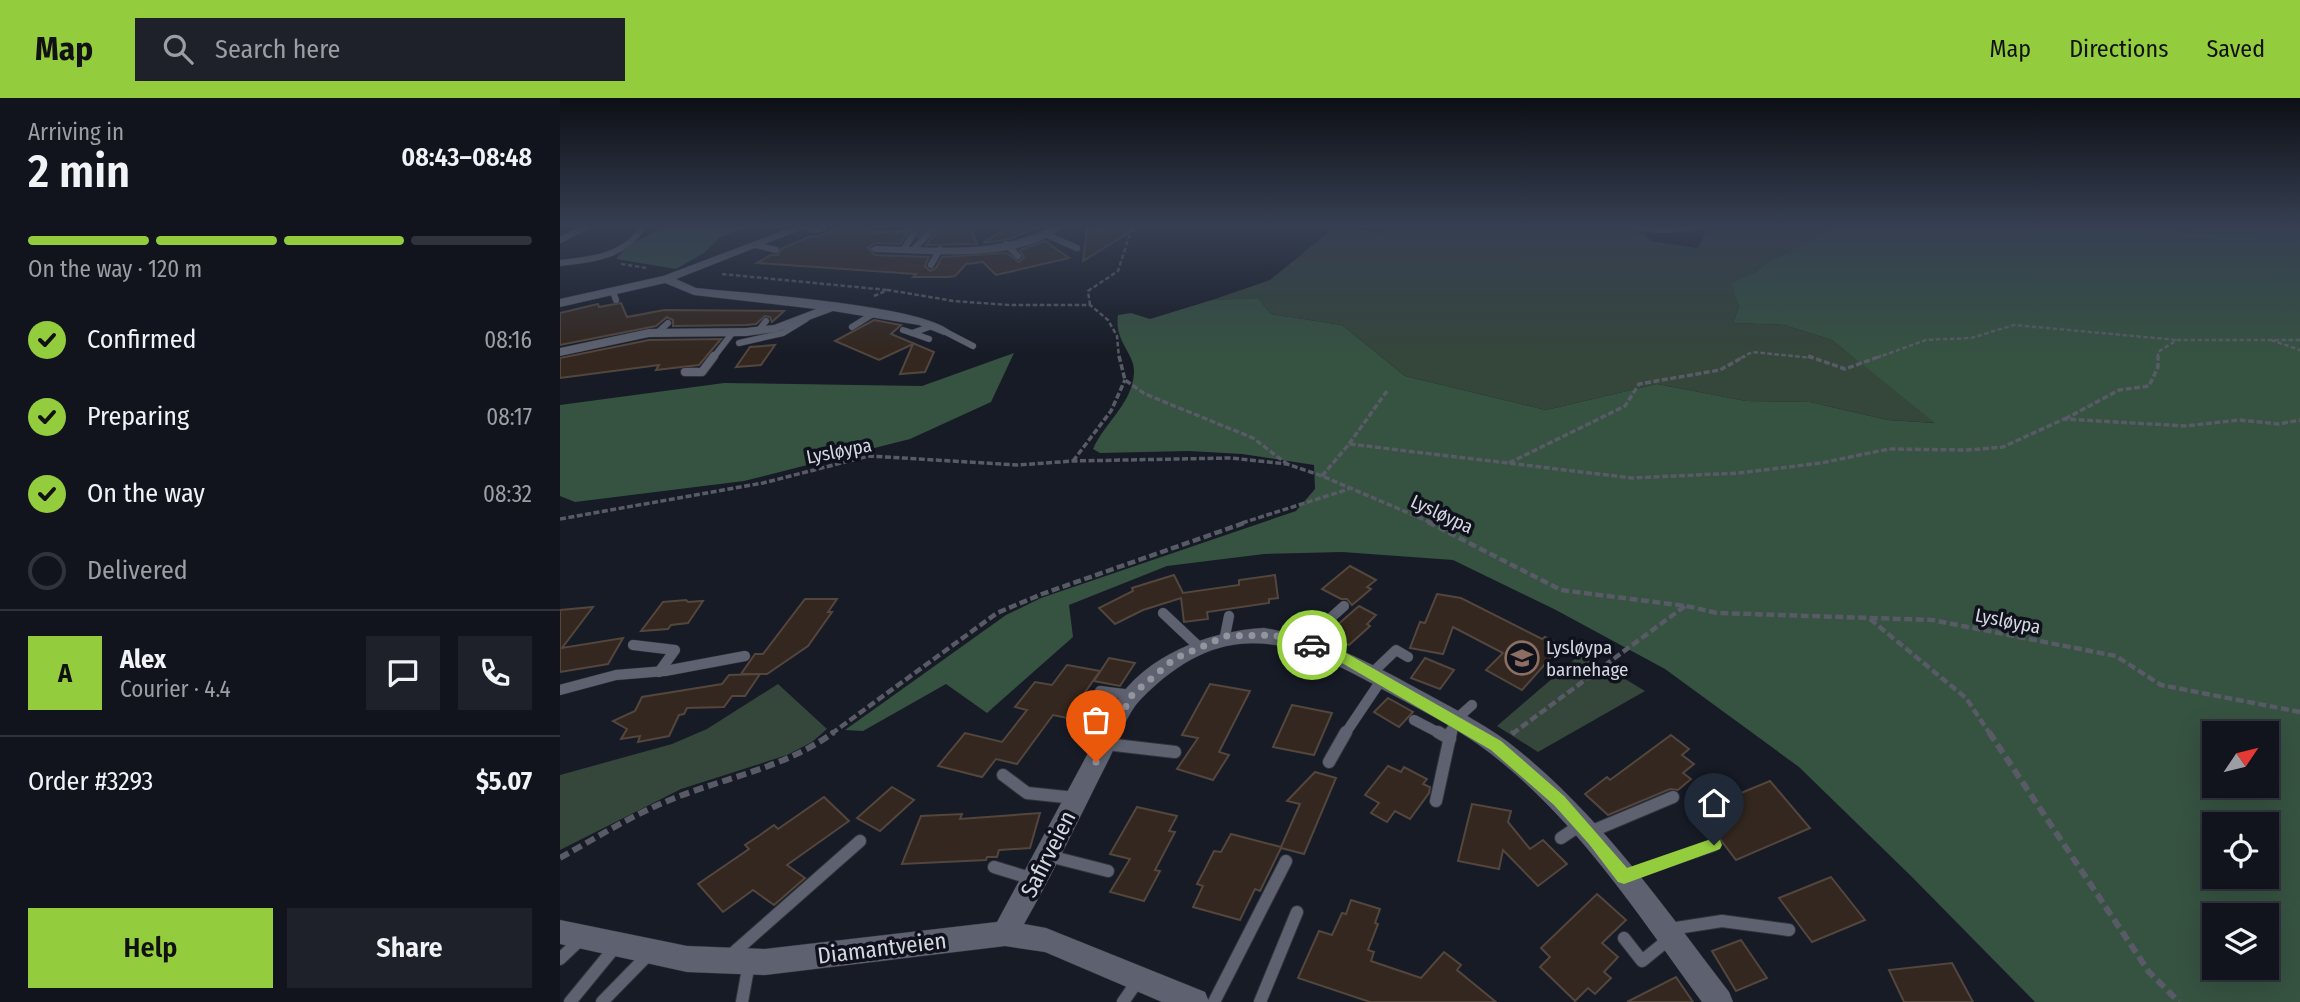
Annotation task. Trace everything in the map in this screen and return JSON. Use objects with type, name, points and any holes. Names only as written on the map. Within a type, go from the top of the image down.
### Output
[{"type":"street","points":[[560,303],[615,296],[692,269]]},
{"type":"street","points":[[666,279],[694,291],[876,313],[930,332],[944,331]]},
{"type":"street","points":[[560,352],[657,333],[736,338],[762,326],[806,319],[831,307]]},
{"type":"street","name":"Safirveien","points":[[1005,934],[1132,695],[1174,659],[1227,626],[1304,642],[1334,653],[1377,676],[1452,730],[1496,746],[1559,801],[1584,829],[1719,1002]]},
{"type":"street","name":"Diamantveien","points":[[572,935],[687,958],[765,962],[1005,934],[1046,940],[1195,1002]]},
{"type":"lane","points":[[852,327],[876,313]]},
{"type":"lane","points":[[685,373],[702,372],[736,338],[778,335],[796,328],[806,319]]},
{"type":"lane","points":[[657,333],[668,323]]},
{"type":"lane","points":[[903,330],[912,333],[930,332]]},
{"type":"lane","points":[[944,331],[973,345]]},
{"type":"lane","points":[[912,333],[930,332]]},
{"type":"lane","points":[[1304,642],[1344,606]]},
{"type":"lane","points":[[1163,613],[1198,646]]},
{"type":"lane","points":[[633,645],[675,650],[659,672]]},
{"type":"lane","points":[[1329,762],[1377,676],[1396,650],[1408,657]]},
{"type":"lane","points":[[560,690],[616,675],[659,672],[745,656]]},
{"type":"lane","points":[[1100,691],[1132,695]]},
{"type":"lane","points":[[1436,801],[1452,730],[1472,705]]},
{"type":"lane","points":[[1414,720],[1452,730]]},
{"type":"lane","points":[[1106,744],[1175,752]]},
{"type":"lane","points":[[1003,775],[1027,793],[1076,798]]},
{"type":"lane","points":[[1561,838],[1673,797]]},
{"type":"lane","points":[[742,1002],[737,961],[860,841]]},
{"type":"lane","points":[[1624,877],[1714,845]]},
{"type":"lane","points":[[1048,855],[1108,871]]},
{"type":"lane","points":[[1214,1002],[1286,861]]},
{"type":"lane","points":[[994,867],[1035,879]]},
{"type":"lane","points":[[1260,1002],[1297,912]]},
{"type":"lane","points":[[1625,938],[1642,961],[1668,934],[1721,921],[1789,930]]},
{"type":"lane","points":[[560,960],[572,935]]},
{"type":"lane","points":[[570,1002],[617,944]]},
{"type":"lane","points":[[602,1002],[651,951]]},
{"type":"lane","points":[[1123,1002],[1140,978]]},
{"type":"path","points":[[647,269],[679,274]]},
{"type":"path","points":[[1090,305],[1088,291],[1119,269]]},
{"type":"path","points":[[721,274],[764,276],[888,290],[954,301],[1010,305],[1090,305],[1108,320],[1116,336],[1121,372],[1125,380],[1145,394],[1252,438],[1287,464]]},
{"type":"path","points":[[853,310],[888,290]]},
{"type":"path","points":[[1508,464],[1625,406],[1639,384],[1720,370],[1752,352],[1807,356],[1844,369],[1926,340],[1971,338],[2014,325],[2177,340],[2300,340]]},
{"type":"path","points":[[2265,338],[2300,350]]},
{"type":"path","points":[[1349,444],[1632,478],[1740,474],[1821,463],[1889,449],[1967,450],[2003,447],[2036,434],[2119,390],[2149,386],[2158,367],[2158,352],[2177,340]]},
{"type":"path","points":[[1073,461],[1111,411],[1125,380]]},
{"type":"path","points":[[1322,477],[1387,391]]},
{"type":"path","points":[[2064,419],[2185,426],[2239,420],[2279,424],[2300,420]]},
{"type":"path","name":"Lysløypa","points":[[560,519],[763,483],[869,456],[1018,465],[1073,461],[1231,458],[1287,464],[1438,526],[1562,590],[1686,606],[1717,613],[1931,620],[2116,656],[2161,685],[2300,712]]},
{"type":"path","points":[[560,858],[664,802],[786,760],[818,744],[997,613],[1042,594],[1218,531],[1350,488]]},
{"type":"path","points":[[1496,746],[1686,606]]},
{"type":"path","points":[[1870,618],[1966,698],[2149,972],[2179,1002]]},
{"type":"green space","points":[[1283,269],[1760,269],[1732,283],[1739,307],[1733,323],[1784,325],[1832,340],[1937,423],[1888,420],[1810,402],[1746,401],[1657,384],[1546,410],[1405,376],[1342,325],[1271,314],[1258,298],[1212,300],[1270,280]]},
{"type":"green space","points":[[1760,269],[2300,269],[2300,1002],[2035,1002],[1799,767],[1665,669],[1554,609],[1453,560],[1342,552],[1264,554],[1167,566],[1069,605],[1073,637],[987,713],[946,684],[863,731],[845,730],[1006,615],[1041,598],[1296,511],[1315,489],[1314,465],[1242,454],[1189,451],[1100,453],[1093,449],[1124,403],[1132,383],[1133,365],[1119,333],[1118,315],[1131,313],[1150,319],[1212,300],[1258,298],[1271,314],[1342,325],[1405,376],[1546,410],[1657,384],[1746,401],[1810,402],[1888,420],[1935,423],[1832,340],[1784,325],[1733,323],[1739,307],[1731,283]]},
{"type":"green space","points":[[1014,353],[991,402],[910,439],[744,481],[575,502],[560,496],[560,405],[724,383],[922,386]]},
{"type":"green space","points":[[1582,653],[1645,691],[1538,752],[1497,726]]},
{"type":"green space","points":[[778,684],[827,729],[812,742],[787,755],[681,789],[560,850],[560,775],[672,744],[707,729]]},
{"type":"building","points":[[846,269],[961,269],[955,276],[948,277],[913,277],[916,274]]},
{"type":"building","points":[[990,269],[1021,269],[996,275]]},
{"type":"building","points":[[621,303],[627,317],[664,310],[784,311],[772,322],[770,317],[765,316],[756,324],[746,325],[673,326],[673,320],[667,317],[656,326],[560,345],[560,313],[598,304],[599,307]]},
{"type":"building","points":[[874,320],[901,325],[891,334],[934,352],[925,372],[900,374],[913,344],[879,360],[835,341]]},
{"type":"building","points":[[721,339],[699,365],[656,370],[659,365],[560,378],[560,358],[649,340]]},
{"type":"building","points":[[775,345],[761,365],[736,367],[750,347]]},
{"type":"building","points":[[1350,566],[1376,580],[1367,587],[1371,589],[1352,605],[1347,599],[1341,599],[1322,589]]},
{"type":"building","points":[[1174,575],[1183,593],[1239,585],[1239,580],[1275,575],[1278,598],[1269,599],[1269,603],[1207,612],[1208,619],[1184,622],[1181,598],[1143,610],[1115,624],[1099,608],[1133,591],[1132,588]]},
{"type":"building","points":[[1437,594],[1461,598],[1542,639],[1545,637],[1562,645],[1522,690],[1486,670],[1503,653],[1453,627],[1443,654],[1410,648],[1420,622],[1425,623]]},
{"type":"building","points":[[805,599],[837,599],[828,612],[832,612],[808,646],[767,674],[741,674],[755,654],[763,654]]},
{"type":"building","points":[[703,601],[688,623],[671,625],[668,629],[641,631],[663,602]]},
{"type":"building","points":[[1359,606],[1376,615],[1367,624],[1370,626],[1349,645],[1328,633]]},
{"type":"building","points":[[593,607],[562,648],[623,638],[608,664],[560,672],[560,610]]},
{"type":"building","points":[[1109,658],[1135,663],[1120,686],[1094,681]]},
{"type":"building","points":[[1425,658],[1454,670],[1440,689],[1411,678]]},
{"type":"building","points":[[1067,665],[1100,671],[1067,718],[1053,715],[1017,764],[996,759],[982,777],[938,766],[965,733],[1002,742],[1027,710],[1015,707],[1035,682],[1052,685]]},
{"type":"building","points":[[760,674],[745,696],[732,696],[724,707],[687,708],[684,714],[679,715],[669,736],[638,742],[640,736],[621,739],[627,729],[613,721],[635,711],[642,697],[722,684],[729,675]]},
{"type":"building","points":[[1210,684],[1250,691],[1219,752],[1229,755],[1213,780],[1177,769],[1198,738],[1182,735]]},
{"type":"building","points":[[1388,698],[1413,712],[1399,727],[1374,712]]},
{"type":"building","points":[[1292,705],[1332,713],[1314,755],[1273,747]]},
{"type":"building","points":[[1671,735],[1689,749],[1682,755],[1694,764],[1683,773],[1691,779],[1678,790],[1670,789],[1608,815],[1585,794],[1607,777],[1610,780]]},
{"type":"building","points":[[1388,766],[1401,772],[1404,767],[1427,779],[1423,784],[1430,787],[1429,793],[1410,819],[1395,811],[1387,822],[1371,813],[1379,803],[1365,795]]},
{"type":"building","points":[[1315,772],[1336,778],[1304,854],[1281,848],[1260,891],[1255,889],[1240,920],[1193,907],[1203,886],[1197,884],[1214,851],[1221,852],[1231,834],[1281,847],[1300,804],[1287,801]]},
{"type":"building","points":[[1770,781],[1810,828],[1736,860],[1704,818],[1735,805],[1729,798]]},
{"type":"building","points":[[892,787],[914,800],[880,831],[857,818]]},
{"type":"building","points":[[824,797],[849,821],[787,865],[805,878],[774,905],[753,890],[723,912],[698,884],[749,849],[745,845],[774,825],[778,829]]},
{"type":"building","points":[[1472,804],[1511,811],[1508,822],[1530,849],[1543,840],[1567,864],[1538,886],[1503,850],[1499,869],[1458,861]]},
{"type":"building","points":[[1137,807],[1177,816],[1169,831],[1175,832],[1155,870],[1160,871],[1144,901],[1110,892],[1130,859],[1110,854]]},
{"type":"building","points":[[1040,813],[1030,848],[999,850],[997,857],[987,857],[986,860],[902,864],[921,816],[962,814],[960,819]]},
{"type":"building","points":[[1831,877],[1865,920],[1812,942],[1779,898]]},
{"type":"building","points":[[1597,894],[1626,920],[1602,943],[1618,957],[1604,972],[1611,978],[1595,994],[1588,988],[1575,1001],[1540,967],[1550,957],[1541,948]]},
{"type":"building","points":[[1351,900],[1380,909],[1375,923],[1378,924],[1368,950],[1374,952],[1371,961],[1421,978],[1444,952],[1461,965],[1457,970],[1496,1002],[1370,1002],[1298,978],[1319,931],[1332,935],[1342,913],[1346,914]]},
{"type":"building","points":[[1741,940],[1767,978],[1736,991],[1712,951]]},
{"type":"building","points":[[1952,963],[1973,1002],[1904,1002],[1889,970]]},
{"type":"building","points":[[1676,977],[1693,1002],[1627,1002]]},
{"type":"way so far","points":[[1096,762],[1132,695],[1174,659],[1198,646],[1226,636],[1273,635],[1312,645]]},
{"type":"place","name":"Lysløypa barnehage","points":[[1522,658]]},
{"type":"route","points":[[1312,645],[1334,653],[1382,679],[1496,746],[1521,765],[1559,801],[1624,877],[1714,845]]}]
